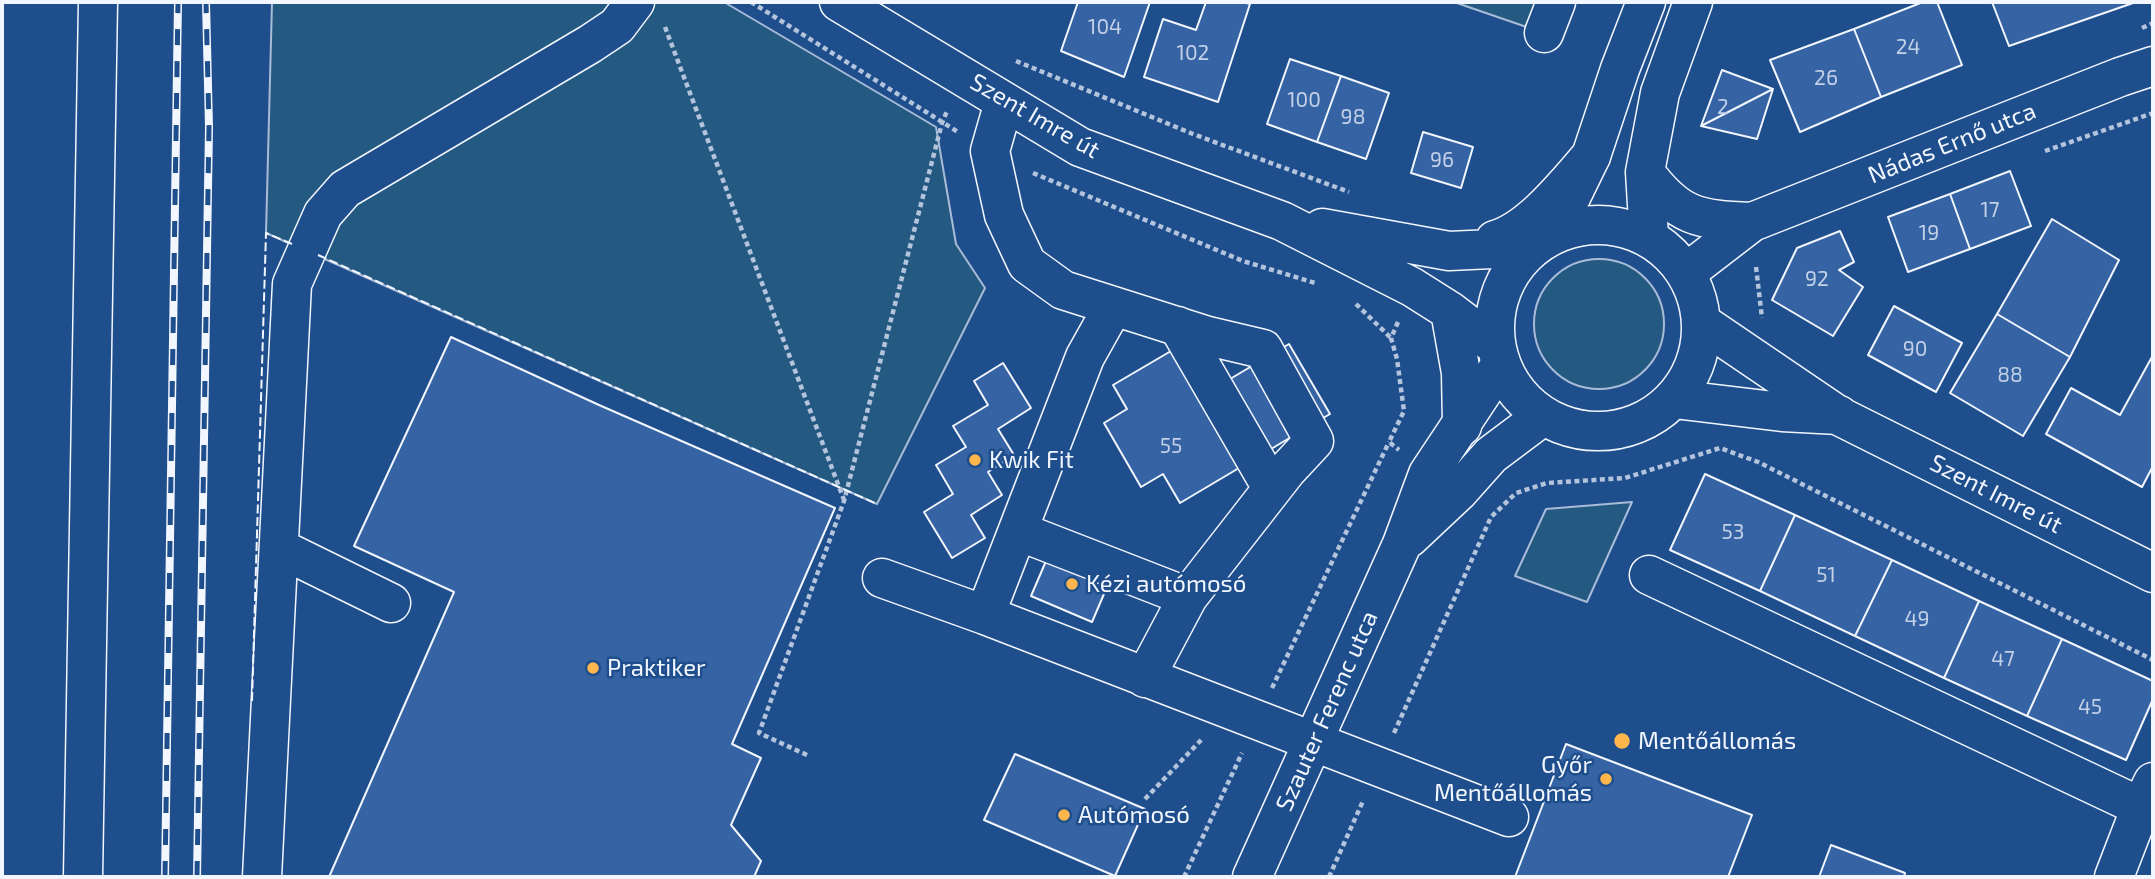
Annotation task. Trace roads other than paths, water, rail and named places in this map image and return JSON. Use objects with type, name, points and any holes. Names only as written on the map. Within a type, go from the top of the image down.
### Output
[{"type":"street","points":[[83,877],[98,2]]},
{"type":"street","name":"Szent Imre út","points":[[839,2],[1080,147],[1282,221],[1412,287],[1450,311],[1498,355]]},
{"type":"street","points":[[1543,241],[1586,225],[1618,226],[1649,237],[1688,272],[1698,295],[1702,323],[1698,356],[1685,385],[1660,411],[1630,427],[1597,432],[1567,429],[1544,416],[1516,392],[1498,355],[1497,307],[1503,285],[1515,267],[1543,241],[1591,156],[1646,2]]},
{"type":"street","points":[[1649,237],[1645,172],[1660,93],[1693,2]]},
{"type":"street","points":[[262,877],[292,284],[323,214],[345,189],[648,8]]},
{"type":"street","name":"Nádas Ernő utca","points":[[1688,272],[1752,222],[2153,66]]},
{"type":"street","points":[[1004,102],[990,151],[1004,215],[1027,264],[1063,290],[1193,331],[1263,349],[1314,441],[1279,479],[1188,597],[1145,678]]},
{"type":"street","points":[[1449,251],[1508,236],[1549,203],[1591,156]]},
{"type":"street","name":"Nádas Ernő utca","points":[[1645,172],[1657,190],[1676,208],[1713,220],[1752,222]]},
{"type":"street","name":"Szent Imre út","points":[[1282,221],[1449,251],[1543,241]]},
{"type":"street","points":[[985,615],[1085,357],[1113,307]]},
{"type":"street","points":[[1450,311],[1461,373],[1462,426]]},
{"type":"street","name":"Szent Imre út","points":[[1702,323],[1839,415],[2153,573]]},
{"type":"street","points":[[1193,331],[1279,479]]},
{"type":"street","name":"Szauter Ferenc utca","points":[[1252,877],[1402,544],[1428,474],[1462,426],[1498,355]]},
{"type":"street","name":"Szent Imre út","points":[[1674,399],[1782,412],[1839,415]]},
{"type":"street","name":"Szauter Ferenc utca","points":[[1402,544],[1458,492],[1491,455],[1544,416]]},
{"type":"street","points":[[1018,531],[1188,597]]},
{"type":"street","points":[[279,548],[391,603]]},
{"type":"street","points":[[1649,575],[2149,801],[2114,877]]},
{"type":"street","points":[[882,578],[985,615],[1509,817]]},
{"type":"railway","points":[[165,877],[178,2]]},
{"type":"railway","points":[[197,877],[209,127],[206,2]]},
{"type":"place","name":"Kwik Fit","points":[[975,460]]},
{"type":"place","name":"Kézi autómosó","points":[[1072,584]]},
{"type":"place","name":"Praktiker","points":[[593,668]]},
{"type":"place","name":"Mentőállomás","points":[[1622,741]]},
{"type":"place","name":"Győr Mentőállomás","points":[[1606,779]]},
{"type":"place","name":"Autómosó","points":[[1064,815]]}]
